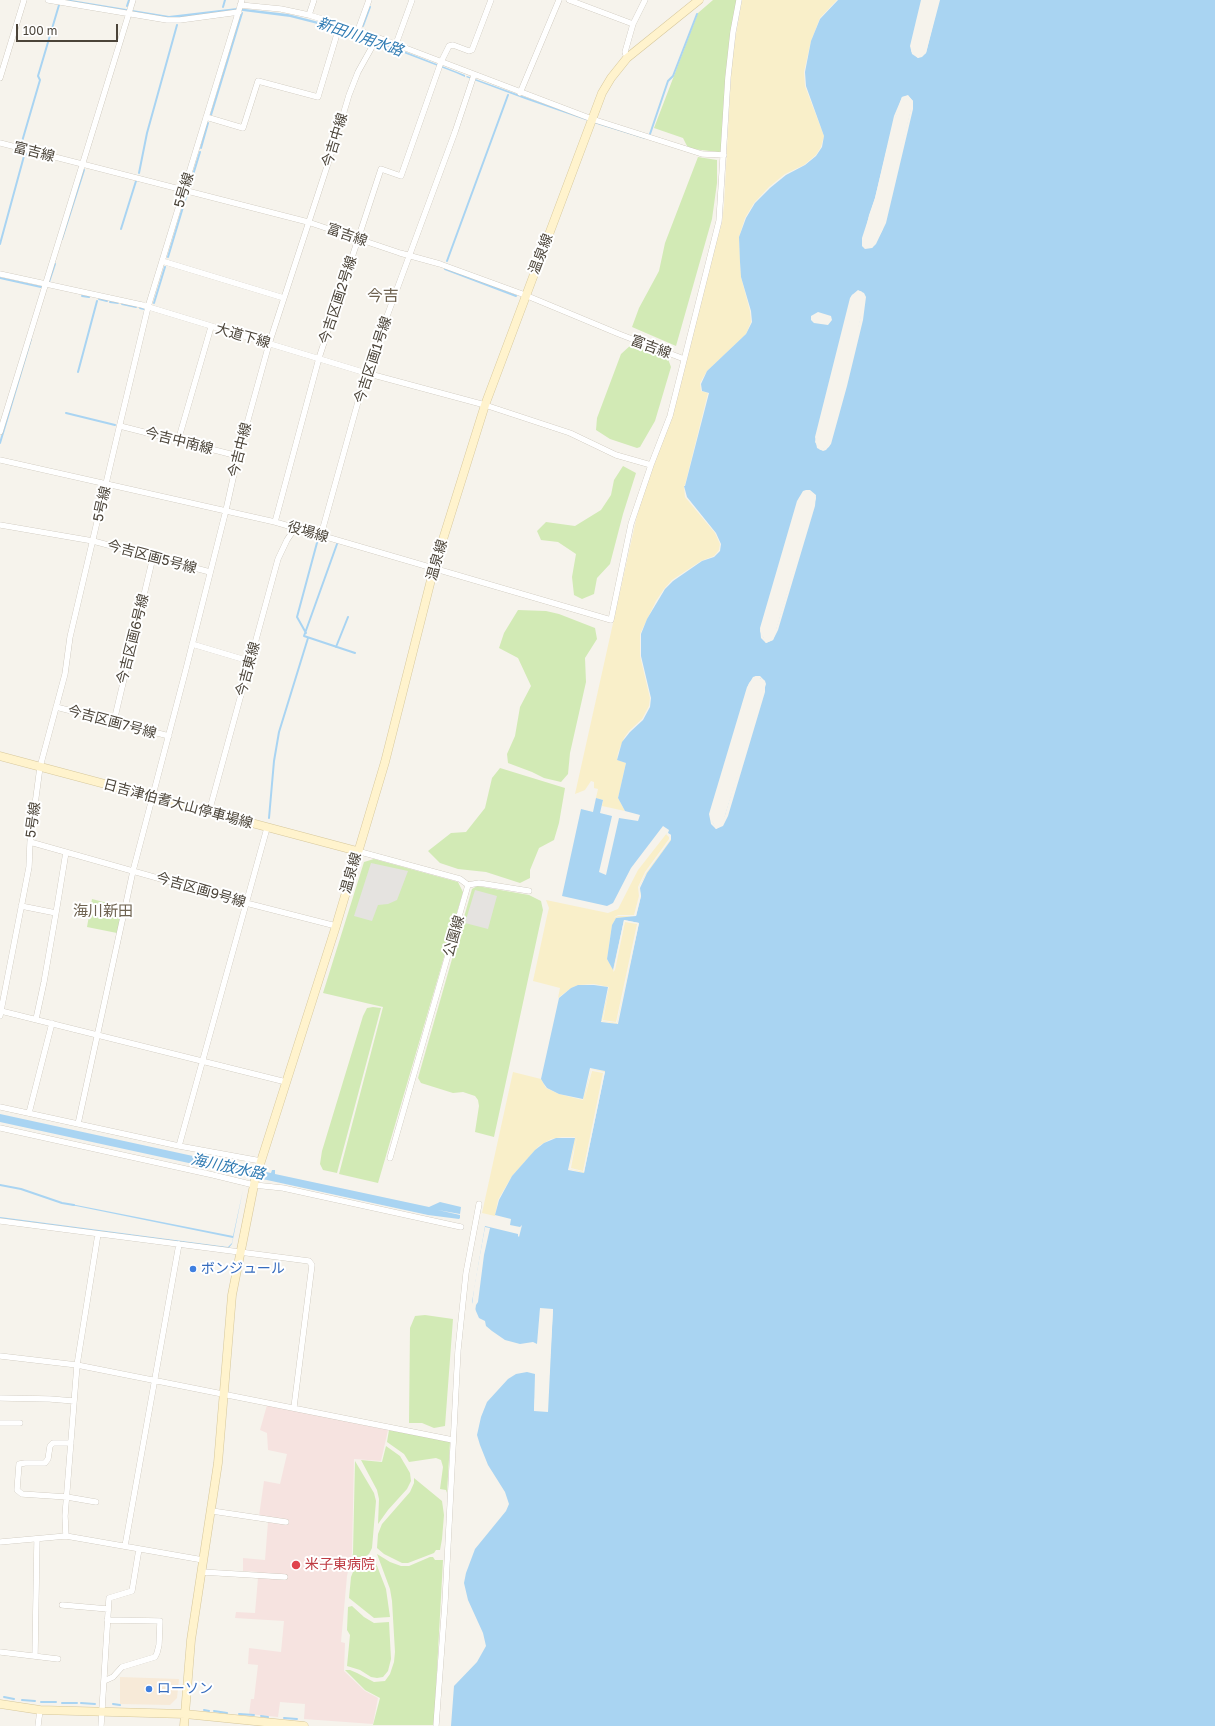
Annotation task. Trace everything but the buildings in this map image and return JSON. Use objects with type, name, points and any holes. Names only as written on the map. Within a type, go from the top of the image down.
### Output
[{"type":"street","points":[[0,78],[24,0]]},
{"type":"street","points":[[48,0],[167,20],[180,20],[240,7],[281,9],[309,15],[358,30],[592,119],[702,154],[724,155]]},
{"type":"street","points":[[0,432],[81,164],[133,0]]},
{"type":"street","points":[[309,15],[314,0]]},
{"type":"street","points":[[358,30],[369,0]]},
{"type":"street","points":[[396,44],[412,0]]},
{"type":"street","name":"今吉区画2号線","points":[[275,522],[320,358],[357,238],[381,168],[401,176],[441,62],[449,46],[453,45],[469,51],[472,50],[491,0]]},
{"type":"street","points":[[520,92],[559,0]]},
{"type":"street","points":[[569,0],[633,24]]},
{"type":"street","points":[[627,58],[625,52],[633,24],[645,0]]},
{"type":"street","name":"温泉線","points":[[184,1726],[191,1640],[212,1511],[225,1393],[232,1295],[255,1182],[336,926],[357,851],[385,762],[434,568],[485,405],[602,93],[611,78],[627,58],[699,0]]},
{"type":"street","points":[[651,465],[670,416],[719,221],[733,32],[739,0]]},
{"type":"street","name":"5号線","points":[[1,1013],[29,867],[30,842],[40,767],[65,674],[70,637],[94,541],[148,307],[240,7]]},
{"type":"street","points":[[206,117],[243,128],[258,81],[318,98],[340,24]]},
{"type":"street","name":"今吉中線","points":[[78,1124],[133,871],[169,736],[226,510],[238,456],[269,344],[349,95],[358,72],[377,38]]},
{"type":"street","name":"今吉区画1号線","points":[[321,536],[366,373],[455,132],[474,75]]},
{"type":"street","name":"富吉線","points":[[0,143],[308,222],[400,253],[440,264],[525,295],[684,359]]},
{"type":"street","points":[[162,262],[284,298]]},
{"type":"street","name":"大道下線","points":[[0,274],[148,307],[366,373],[485,405],[570,433],[616,455],[651,465]]},
{"type":"street","points":[[178,441],[211,327]]},
{"type":"street","name":"今吉中南線","points":[[120,426],[238,456]]},
{"type":"street","name":"役場線","points":[[0,460],[275,522],[611,620],[631,524],[651,465]]},
{"type":"street","name":"今吉区画5号線","points":[[0,525],[94,541],[210,572]]},
{"type":"street","name":"今吉東線","points":[[209,812],[278,559],[287,540],[295,528]]},
{"type":"street","name":"今吉区画6号線","points":[[114,721],[154,557]]},
{"type":"street","points":[[192,644],[249,661]]},
{"type":"street","name":"今吉区画7号線","points":[[56,707],[169,736]]},
{"type":"street","name":"日吉津伯耆大山停車場線","points":[[0,756],[357,851]]},
{"type":"street","points":[[179,1146],[267,828]]},
{"type":"street","name":"今吉区画9号線","points":[[30,842],[246,903],[336,926]]},
{"type":"street","points":[[357,851],[460,879],[468,885],[479,883],[530,891]]},
{"type":"street","points":[[36,1019],[44,982],[66,852]]},
{"type":"street","name":"公園線","points":[[390,1158],[468,885]]},
{"type":"street","points":[[21,906],[56,913]]},
{"type":"street","points":[[1,1013],[36,1019],[98,1034],[286,1082]]},
{"type":"street","points":[[29,1114],[52,1023]]},
{"type":"street","points":[[0,1107],[260,1164]]},
{"type":"street","points":[[0,1128],[461,1227]]},
{"type":"street","points":[[436,1726],[458,1343],[474,1226],[479,1204]]},
{"type":"street","points":[[0,1221],[309,1261],[312,1265],[294,1407]]},
{"type":"street","points":[[66,1536],[66,1498],[77,1365],[98,1234]]},
{"type":"street","points":[[125,1546],[179,1244]]},
{"type":"street","points":[[0,1356],[77,1365],[225,1393],[453,1440]]},
{"type":"street","points":[[0,1398],[50,1398],[74,1401]]},
{"type":"street","points":[[0,1423],[20,1423]]},
{"type":"street","points":[[71,1443],[52,1443],[50,1446],[48,1461],[43,1463],[21,1463],[18,1466],[16,1487],[20,1493],[96,1502]]},
{"type":"street","points":[[212,1511],[286,1522]]},
{"type":"street","points":[[0,1542],[66,1536],[203,1560]]},
{"type":"street","points":[[36,1656],[37,1538]]},
{"type":"street","points":[[101,1726],[109,1598],[132,1591],[139,1549]]},
{"type":"street","points":[[202,1572],[285,1577]]},
{"type":"street","points":[[62,1605],[108,1609]]},
{"type":"street","points":[[104,1680],[113,1677],[122,1667],[155,1657],[159,1645],[160,1621],[107,1620]]},
{"type":"street","points":[[0,1652],[58,1659]]},
{"type":"street","points":[[0,1704],[40,1710],[185,1714],[279,1725],[304,1726]]},
{"type":"street","points":[[38,1726],[40,1710]]},
{"type":"shaded area","points":[[371,863],[408,871],[397,900],[388,904],[378,905],[372,921],[354,916]]},
{"type":"shaded area","points":[[475,890],[497,896],[488,929],[465,923]]},
{"type":"shaded area","name":"米子東病院","points":[[267,1405],[388,1430],[381,1461],[354,1459],[352,1553],[347,1576],[341,1642],[345,1643],[344,1671],[365,1691],[378,1698],[373,1724],[304,1719],[305,1704],[280,1702],[278,1717],[249,1714],[251,1699],[254,1699],[258,1665],[248,1664],[249,1648],[281,1652],[284,1621],[235,1618],[236,1612],[255,1613],[258,1578],[257,1572],[243,1571],[243,1558],[265,1560],[268,1522],[289,1524],[289,1520],[259,1516],[264,1481],[280,1484],[287,1454],[268,1450],[267,1433],[260,1430]]},
{"type":"shaded area","name":"ローソン","points":[[120,1677],[179,1679],[177,1698],[170,1705],[120,1704]]},
{"type":"green space","points":[[713,0],[737,0],[722,151],[719,152],[692,149],[687,146],[683,138],[654,128],[698,13]]},
{"type":"green space","points":[[698,157],[717,160],[717,183],[712,219],[676,346],[632,327],[639,308],[659,271],[665,243]]},
{"type":"green space","points":[[632,344],[668,359],[671,367],[655,421],[640,447],[637,448],[610,439],[596,430],[597,418],[621,354]]},
{"type":"green space","points":[[623,466],[636,473],[623,514],[610,564],[597,578],[594,594],[582,599],[574,595],[572,577],[576,554],[558,542],[541,540],[537,531],[546,522],[575,526],[601,510],[611,495],[614,480]]},
{"type":"green space","points":[[518,610],[546,611],[559,614],[595,628],[597,639],[585,658],[586,682],[570,753],[568,774],[561,782],[544,778],[508,763],[507,754],[515,736],[520,707],[531,686],[518,658],[499,648],[504,633]]},
{"type":"green space","points":[[500,768],[565,788],[559,823],[554,840],[539,848],[530,870],[530,878],[520,883],[486,872],[458,869],[440,863],[428,851],[451,833],[466,832],[485,808],[492,778]]},
{"type":"green space","points":[[374,859],[458,882],[463,892],[378,1183],[339,1174],[383,1007],[323,993],[364,862]]},
{"type":"green space","points":[[477,886],[529,895],[541,901],[543,910],[494,1137],[475,1132],[479,1106],[478,1100],[475,1096],[463,1092],[453,1093],[421,1083],[418,1078],[472,889]]},
{"type":"green space","points":[[92,899],[123,907],[117,933],[87,927]]},
{"type":"green space","points":[[367,1008],[381,1008],[337,1173],[323,1170],[320,1164],[322,1151],[363,1016]]},
{"type":"green space","points":[[425,1315],[453,1319],[445,1426],[434,1428],[422,1423],[409,1423],[410,1328],[415,1316]]},
{"type":"green space","points":[[389,1430],[450,1442],[447,1493],[446,1490],[440,1489],[443,1467],[441,1460],[436,1458],[409,1462],[404,1454],[387,1442]]},
{"type":"green space","points":[[386,1446],[400,1456],[410,1473],[411,1481],[407,1489],[388,1510],[378,1524],[379,1499],[377,1490],[361,1460],[382,1462]]},
{"type":"green space","points":[[355,1461],[374,1493],[376,1501],[372,1548],[369,1554],[353,1565],[349,1572],[353,1553]]},
{"type":"green space","points":[[414,1478],[442,1501],[444,1515],[442,1539],[440,1550],[436,1550],[434,1553],[408,1563],[402,1563],[384,1554],[377,1548],[378,1534],[382,1524],[410,1492],[414,1483]]},
{"type":"green space","points":[[377,1554],[390,1562],[401,1566],[409,1566],[430,1557],[433,1557],[435,1560],[443,1560],[434,1725],[373,1725],[380,1698],[365,1690],[345,1670],[350,1670],[374,1682],[385,1681],[390,1674],[394,1662],[395,1652],[392,1601],[390,1589]]},
{"type":"green space","points":[[372,1557],[374,1558],[386,1589],[390,1617],[374,1618],[349,1598],[351,1577],[355,1567]]},
{"type":"green space","points":[[352,1606],[364,1617],[374,1623],[389,1622],[391,1659],[388,1671],[383,1677],[371,1677],[360,1670],[347,1666],[350,1635],[347,1630],[348,1607]]},
{"type":"sand","points":[[742,0],[837,0],[820,18],[811,41],[804,72],[805,86],[824,136],[821,147],[816,155],[804,165],[785,174],[769,187],[754,203],[745,218],[739,237],[741,277],[750,311],[751,322],[746,334],[707,371],[700,383],[701,391],[708,393],[684,486],[685,497],[715,533],[720,544],[719,550],[714,556],[701,561],[672,580],[656,601],[640,634],[640,656],[650,698],[649,706],[642,719],[624,738],[618,753],[617,760],[626,763],[618,798],[625,811],[602,806],[603,800],[596,798],[598,789],[594,788],[594,782],[591,781],[585,790],[575,794],[636,520],[643,493],[655,461],[722,222],[732,57]]},
{"type":"sand","points":[[667,833],[671,836],[671,840],[647,873],[639,887],[641,896],[636,916],[616,918],[612,925],[607,959],[613,970],[624,920],[639,923],[617,1024],[601,1021],[609,987],[594,984],[578,985],[571,988],[558,998],[560,988],[533,981],[549,908],[546,900],[608,913],[618,909],[638,870]]},
{"type":"sand","points":[[591,1069],[605,1071],[584,1173],[569,1169],[575,1137],[551,1139],[539,1146],[512,1176],[498,1200],[495,1216],[482,1213],[513,1072],[541,1079],[546,1088],[559,1094],[583,1100]]},
{"type":"water","points":[[55,0],[71,0],[169,16],[237,8],[288,14],[350,30],[465,75],[465,77],[349,32],[290,17],[235,10],[169,19]]},
{"type":"water","points":[[838,0],[922,0],[911,51],[918,58],[926,53],[939,0],[1215,0],[1215,1726],[451,1726],[454,1686],[477,1662],[486,1646],[483,1633],[468,1600],[464,1583],[466,1573],[475,1549],[506,1511],[509,1504],[505,1492],[488,1465],[480,1445],[477,1435],[481,1417],[487,1402],[508,1379],[516,1374],[527,1372],[535,1374],[534,1411],[548,1412],[553,1309],[540,1308],[537,1344],[533,1342],[520,1344],[505,1340],[486,1326],[485,1321],[479,1318],[472,1302],[485,1226],[518,1234],[519,1237],[522,1225],[520,1227],[510,1225],[511,1219],[495,1215],[499,1200],[512,1176],[535,1150],[544,1143],[556,1138],[575,1138],[568,1170],[584,1173],[605,1071],[590,1068],[583,1099],[559,1094],[547,1088],[544,1084],[541,1079],[559,998],[571,988],[578,985],[608,987],[601,1022],[618,1024],[639,923],[624,920],[613,970],[607,959],[612,925],[616,918],[636,916],[641,896],[640,888],[647,873],[671,840],[671,835],[668,833],[669,830],[663,826],[631,868],[613,903],[607,906],[562,896],[581,809],[593,812],[596,798],[603,800],[600,813],[612,816],[599,872],[606,875],[619,818],[638,821],[640,815],[625,811],[618,798],[626,763],[617,760],[622,742],[643,720],[650,707],[651,698],[641,656],[641,634],[647,619],[665,589],[673,581],[702,561],[714,557],[720,551],[721,544],[716,533],[687,497],[684,486],[709,393],[702,391],[701,384],[707,371],[746,334],[752,322],[751,311],[741,277],[740,262],[739,237],[746,218],[755,203],[770,188],[786,175],[805,165],[816,156],[822,147],[824,136],[806,86],[805,72],[811,41],[820,19]],"holes":[[[908,96],[913,101],[882,231],[872,248],[862,246],[893,124],[902,97]],[[861,291],[865,297],[846,386],[829,447],[820,450],[815,442],[852,295]],[[818,312],[831,316],[832,320],[828,325],[814,323],[811,320],[811,316]],[[807,490],[815,495],[816,498],[773,640],[766,643],[760,631],[800,497]],[[756,676],[765,681],[766,684],[722,825],[716,829],[710,817],[749,683]]]},
{"type":"water","points":[[467,76],[600,124],[646,138],[645,139],[600,125],[525,99],[466,77]]},
{"type":"water","name":"海川放水路","points":[[0,1114],[271,1173],[272,1170],[275,1170],[275,1174],[429,1207],[440,1202],[461,1207],[460,1214],[438,1210],[460,1215],[460,1218],[428,1215],[0,1122]]},
{"type":"water","points":[[243,1190],[232,1244],[228,1249],[0,1219],[0,1217],[228,1247],[232,1243],[233,1238],[71,1204],[233,1236]]},
{"type":"pier","points":[[921,0],[924,0],[913,50],[919,56],[924,52],[937,0],[940,0],[926,53],[922,57],[918,58],[912,54],[910,46]]},
{"type":"pier","points":[[908,95],[913,101],[913,109],[886,223],[876,244],[872,248],[865,249],[862,246],[862,238],[875,198],[894,116],[902,97]],"holes":[[[908,98],[911,101],[911,108],[883,222],[874,243],[871,246],[866,246],[864,245],[864,239],[877,198],[896,116],[903,99]]]},
{"type":"pier","points":[[858,290],[864,293],[866,297],[863,320],[831,444],[826,450],[823,451],[817,448],[815,437],[852,295]],"holes":[[[858,293],[862,295],[860,319],[829,443],[823,449],[819,446],[818,437],[852,299]]]},
{"type":"pier","points":[[810,490],[816,495],[815,506],[778,630],[773,640],[766,643],[761,638],[760,628],[797,501],[803,491]],"holes":[[[810,492],[813,496],[813,505],[776,629],[771,638],[767,641],[763,637],[762,628],[800,502],[805,493]]]},
{"type":"pier","points":[[760,676],[765,681],[765,692],[728,816],[723,826],[716,829],[711,824],[709,814],[747,687],[753,677]],"holes":[[[760,678],[763,681],[762,691],[725,815],[721,824],[716,827],[713,823],[712,814],[749,688],[754,679]]]},
{"type":"pier","points":[[666,834],[671,835],[671,839],[646,873],[639,887],[641,896],[636,916],[618,916],[613,918],[618,915],[634,915],[639,896],[638,887],[645,872],[669,839]]},
{"type":"pier","points":[[624,920],[639,923],[617,1023],[602,1021],[610,986],[603,1020],[616,1022],[637,924],[625,922],[615,970],[613,972]]},
{"type":"pier","points":[[591,1069],[605,1072],[584,1172],[569,1169],[577,1136],[571,1168],[583,1171],[603,1073],[592,1071],[584,1101]]},
{"type":"pier","points":[[485,1227],[490,1228],[475,1312],[472,1306],[474,1288]]},
{"type":"pier","points":[[541,1309],[553,1309],[547,1411],[534,1410],[537,1373],[536,1409],[546,1410],[551,1311],[542,1310],[538,1346]]},
{"type":"waterway","points":[[127,6],[129,0]]},
{"type":"waterway","points":[[223,7],[225,0]]},
{"type":"waterway","points":[[21,145],[40,80],[38,76],[59,5]]},
{"type":"waterway","name":"新田川用水路","points":[[363,26],[370,7]]},
{"type":"waterway","points":[[211,115],[242,13]]},
{"type":"waterway","points":[[650,134],[668,81],[673,76],[697,14]]},
{"type":"waterway","points":[[139,173],[147,133],[177,25]]},
{"type":"waterway","points":[[447,261],[508,95]]},
{"type":"waterway","points":[[201,148],[208,123]]},
{"type":"waterway","points":[[189,188],[200,152]]},
{"type":"waterway","points":[[0,244],[24,156],[27,154]]},
{"type":"waterway","points":[[62,239],[84,170]]},
{"type":"waterway","points":[[121,229],[136,181]]},
{"type":"waterway","points":[[168,257],[186,197],[188,195]]},
{"type":"waterway","points":[[49,282],[55,264]]},
{"type":"waterway","points":[[154,303],[165,267]]},
{"type":"waterway","points":[[445,269],[516,296]]},
{"type":"waterway","points":[[0,278],[41,287]]},
{"type":"waterway","points":[[82,296],[89,297]]},
{"type":"waterway","points":[[99,299],[107,301]]},
{"type":"waterway","points":[[78,372],[97,301]]},
{"type":"waterway","points":[[110,302],[118,303]]},
{"type":"waterway","points":[[122,304],[136,307]]},
{"type":"waterway","points":[[140,308],[144,309]]},
{"type":"waterway","points":[[0,443],[31,339]]},
{"type":"waterway","points":[[66,413],[115,425]]},
{"type":"waterway","points":[[306,633],[297,617],[318,539]]},
{"type":"waterway","points":[[337,544],[304,636],[355,653]]},
{"type":"waterway","points":[[336,647],[348,617]]},
{"type":"waterway","points":[[269,818],[274,761],[279,732],[308,638]]},
{"type":"waterway","points":[[0,1185],[21,1189],[62,1203],[74,1205]]},
{"type":"waterway","points":[[4,1697],[14,1699]]},
{"type":"waterway","points":[[22,1700],[35,1701]]},
{"type":"waterway","points":[[41,1702],[56,1702]]},
{"type":"waterway","points":[[62,1703],[77,1703]]},
{"type":"waterway","points":[[81,1703],[95,1704]]},
{"type":"waterway","points":[[113,1704],[120,1705]]},
{"type":"waterway","points":[[204,1710],[209,1711]]},
{"type":"waterway","points":[[214,1711],[227,1713]]},
{"type":"waterway","points":[[239,1714],[254,1715]]},
{"type":"waterway","points":[[261,1716],[268,1717]]},
{"type":"waterway","points":[[284,1718],[297,1719]]},
{"type":"place","name":"ボンジュール","points":[[193,1269]]},
{"type":"place","name":"米子東病院","points":[[296,1565]]},
{"type":"place","name":"ローソン","points":[[149,1689]]},
{"type":"district","name":"今吉","points":[[383,296]]},
{"type":"district","name":"海川新田","points":[[103,911]]}]
